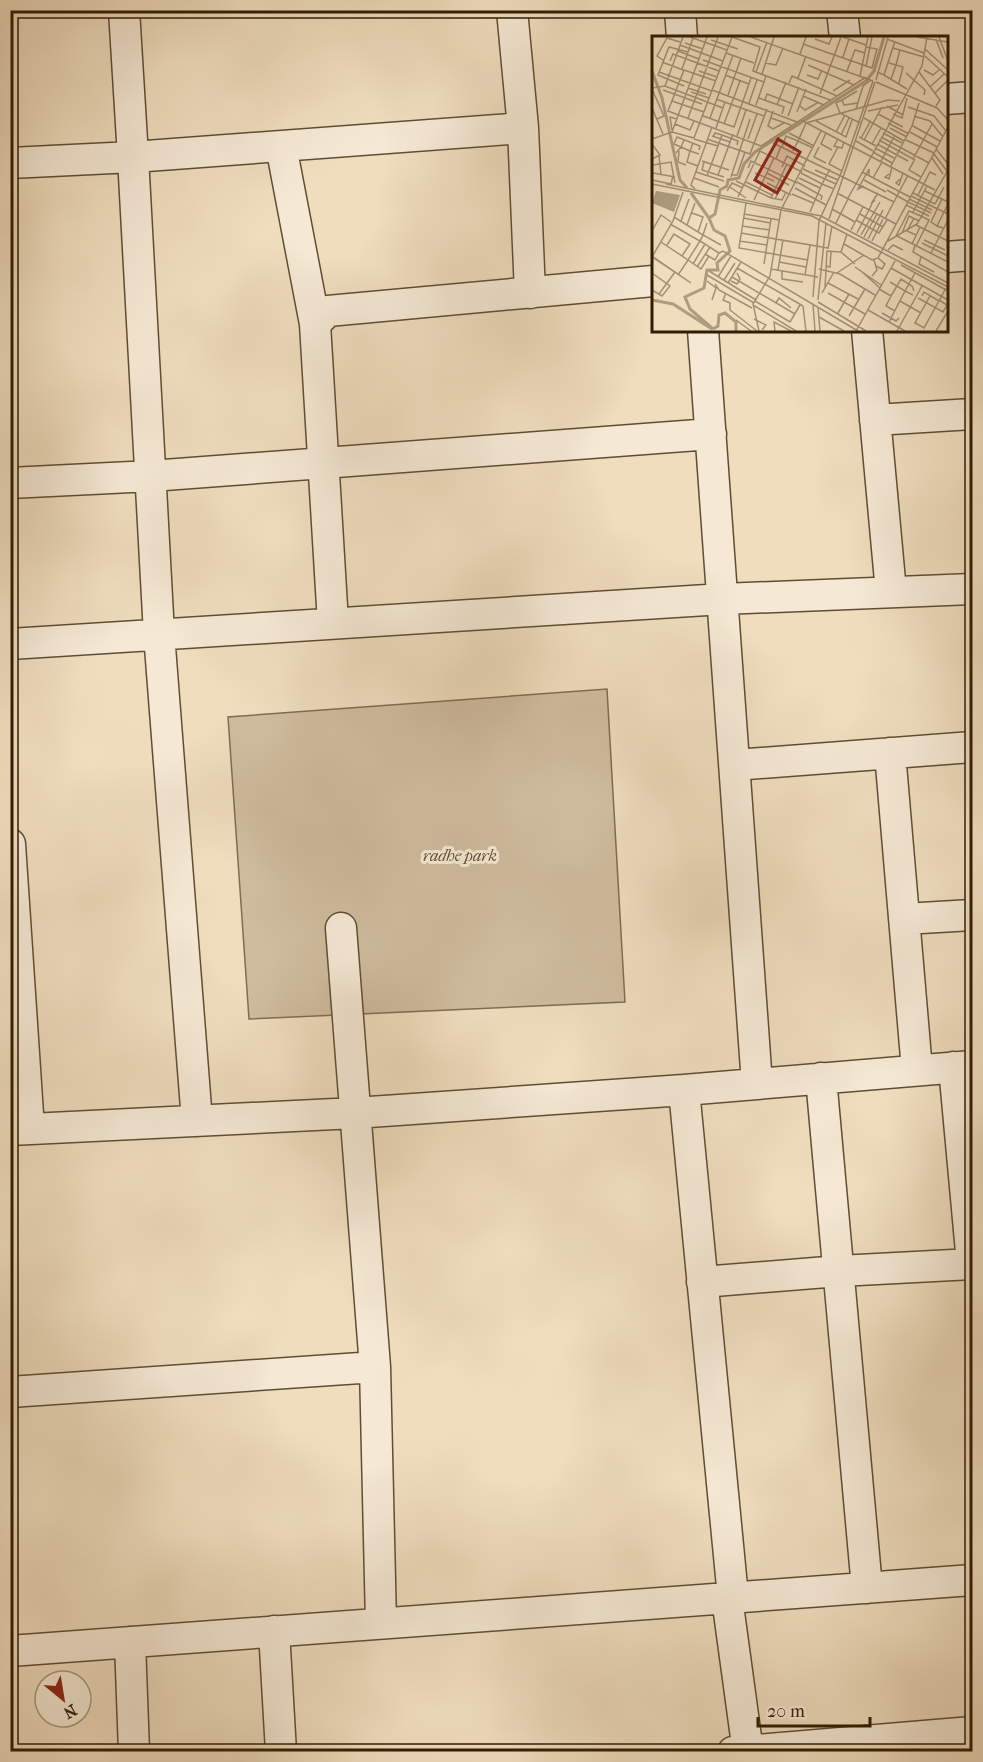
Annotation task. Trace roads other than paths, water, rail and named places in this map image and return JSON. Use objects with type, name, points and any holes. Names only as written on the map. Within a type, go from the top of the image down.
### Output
[{"type":"street","points":[[124,10],[159,634],[197,1121]]},
{"type":"street","points":[[512,10],[523,128],[530,292]]},
{"type":"street","points":[[680,10],[682,36]]},
{"type":"street","points":[[842,10],[844,36]]},
{"type":"street","points":[[947,99],[972,97]]},
{"type":"street","points":[[10,163],[134,157],[523,128]]},
{"type":"street","points":[[281,146],[315,324],[333,623]]},
{"type":"street","points":[[947,257],[972,255]]},
{"type":"street","points":[[315,324],[328,311],[652,281]]},
{"type":"street","points":[[703,332],[757,1084]]},
{"type":"street","points":[[867,332],[891,592]]},
{"type":"street","points":[[875,420],[972,414]]},
{"type":"street","points":[[10,483],[323,464],[711,434]]},
{"type":"street","points":[[10,644],[723,599],[972,589]]},
{"type":"street","points":[[735,765],[972,747]]},
{"type":"street","points":[[890,753],[917,1070]]},
{"type":"street","points":[[10,844],[20,1130],[355,1113],[684,1090],[963,1066],[972,1263],[702,1282]]},
{"type":"street","points":[[904,919],[972,915]]},
{"type":"street","points":[[341,928],[375,1367],[381,1623]]},
{"type":"street","points":[[821,1078],[867,1587]]},
{"type":"street","points":[[684,1090],[743,1751],[972,1732]]},
{"type":"street","points":[[10,1392],[375,1367]]},
{"type":"street","points":[[10,1652],[972,1580]]},
{"type":"street","points":[[274,1631],[281,1752]]},
{"type":"street","points":[[130,1642],[134,1752]]},
{"type":"park label","name":"radhe park","points":[[460,855]]}]
